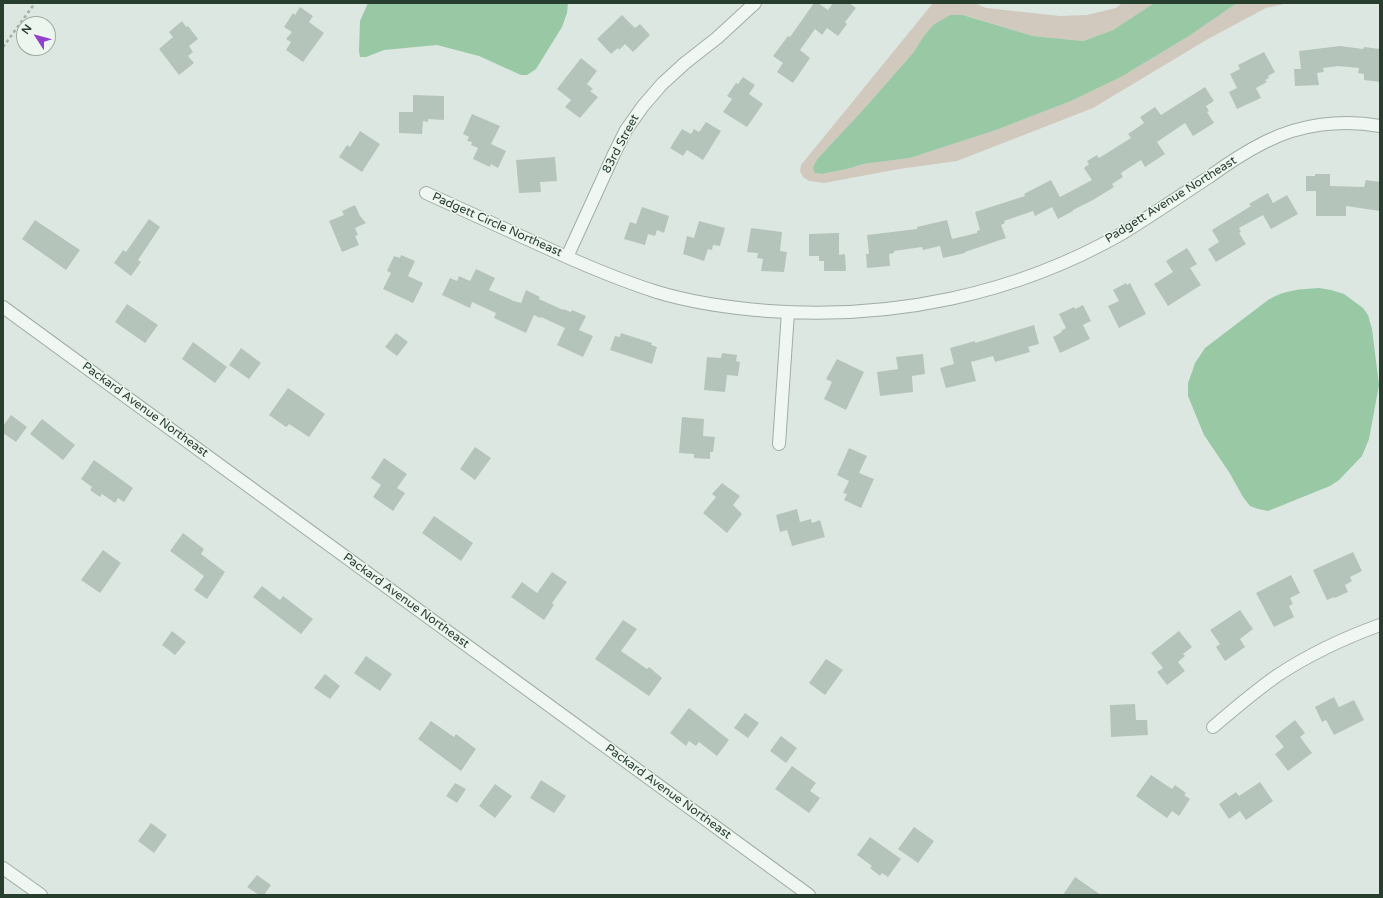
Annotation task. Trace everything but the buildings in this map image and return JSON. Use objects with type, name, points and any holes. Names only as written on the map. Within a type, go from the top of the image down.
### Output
[{"type":"street","name":"83rd Street","points":[[567,257],[626,130],[643,106],[662,84],[685,63],[717,38],[755,3]]},
{"type":"street","name":"Padgett Avenue Northeast","points":[[567,257],[622,280],[659,293],[703,303],[742,309],[839,313],[900,308],[962,296],[1010,284],[1053,267],[1122,233],[1241,155],[1267,141],[1300,129],[1333,123],[1348,122],[1380,126]]},
{"type":"street","name":"Padgett Circle Northeast","points":[[426,193],[567,257]]},
{"type":"street","name":"Packard Avenue Northeast","points":[[3,308],[809,895]]},
{"type":"street","points":[[779,444],[788,312]]},
{"type":"street","points":[[1213,727],[1262,688],[1306,658],[1336,643],[1380,625]]},
{"type":"street","points":[[3,868],[42,895]]},
{"type":"path","points":[[3,46],[35,3]]},
{"type":"shaded area","points":[[368,3],[568,3],[567,13],[562,27],[536,69],[527,75],[521,75],[479,56],[437,45],[384,50],[366,57],[360,57],[360,21]]},
{"type":"shaded area","points":[[933,3],[974,3],[986,8],[1060,16],[1087,15],[1116,8],[1122,3],[1154,3],[1113,30],[1083,41],[1033,36],[964,15],[950,15],[933,25],[913,53],[819,157],[815,173],[822,174],[863,164],[910,158],[996,130],[1071,101],[1121,77],[1189,36],[1237,3],[1289,3],[1266,8],[1208,39],[1093,108],[957,161],[899,169],[824,183],[809,181],[803,177],[800,171],[801,165]]},
{"type":"shaded area","points":[[1154,3],[1237,3],[1189,36],[1121,77],[1071,101],[996,130],[910,158],[863,164],[822,174],[815,173],[814,171],[814,165],[819,157],[913,53],[933,25],[950,15],[963,15],[1033,36],[1083,41],[1113,30]]},
{"type":"shaded area","points":[[1319,288],[1344,294],[1363,308],[1368,315],[1372,329],[1379,385],[1369,439],[1362,456],[1339,480],[1330,486],[1268,511],[1258,509],[1250,506],[1243,497],[1229,472],[1204,435],[1188,396],[1188,383],[1195,363],[1205,348],[1268,300],[1286,292]]}]
